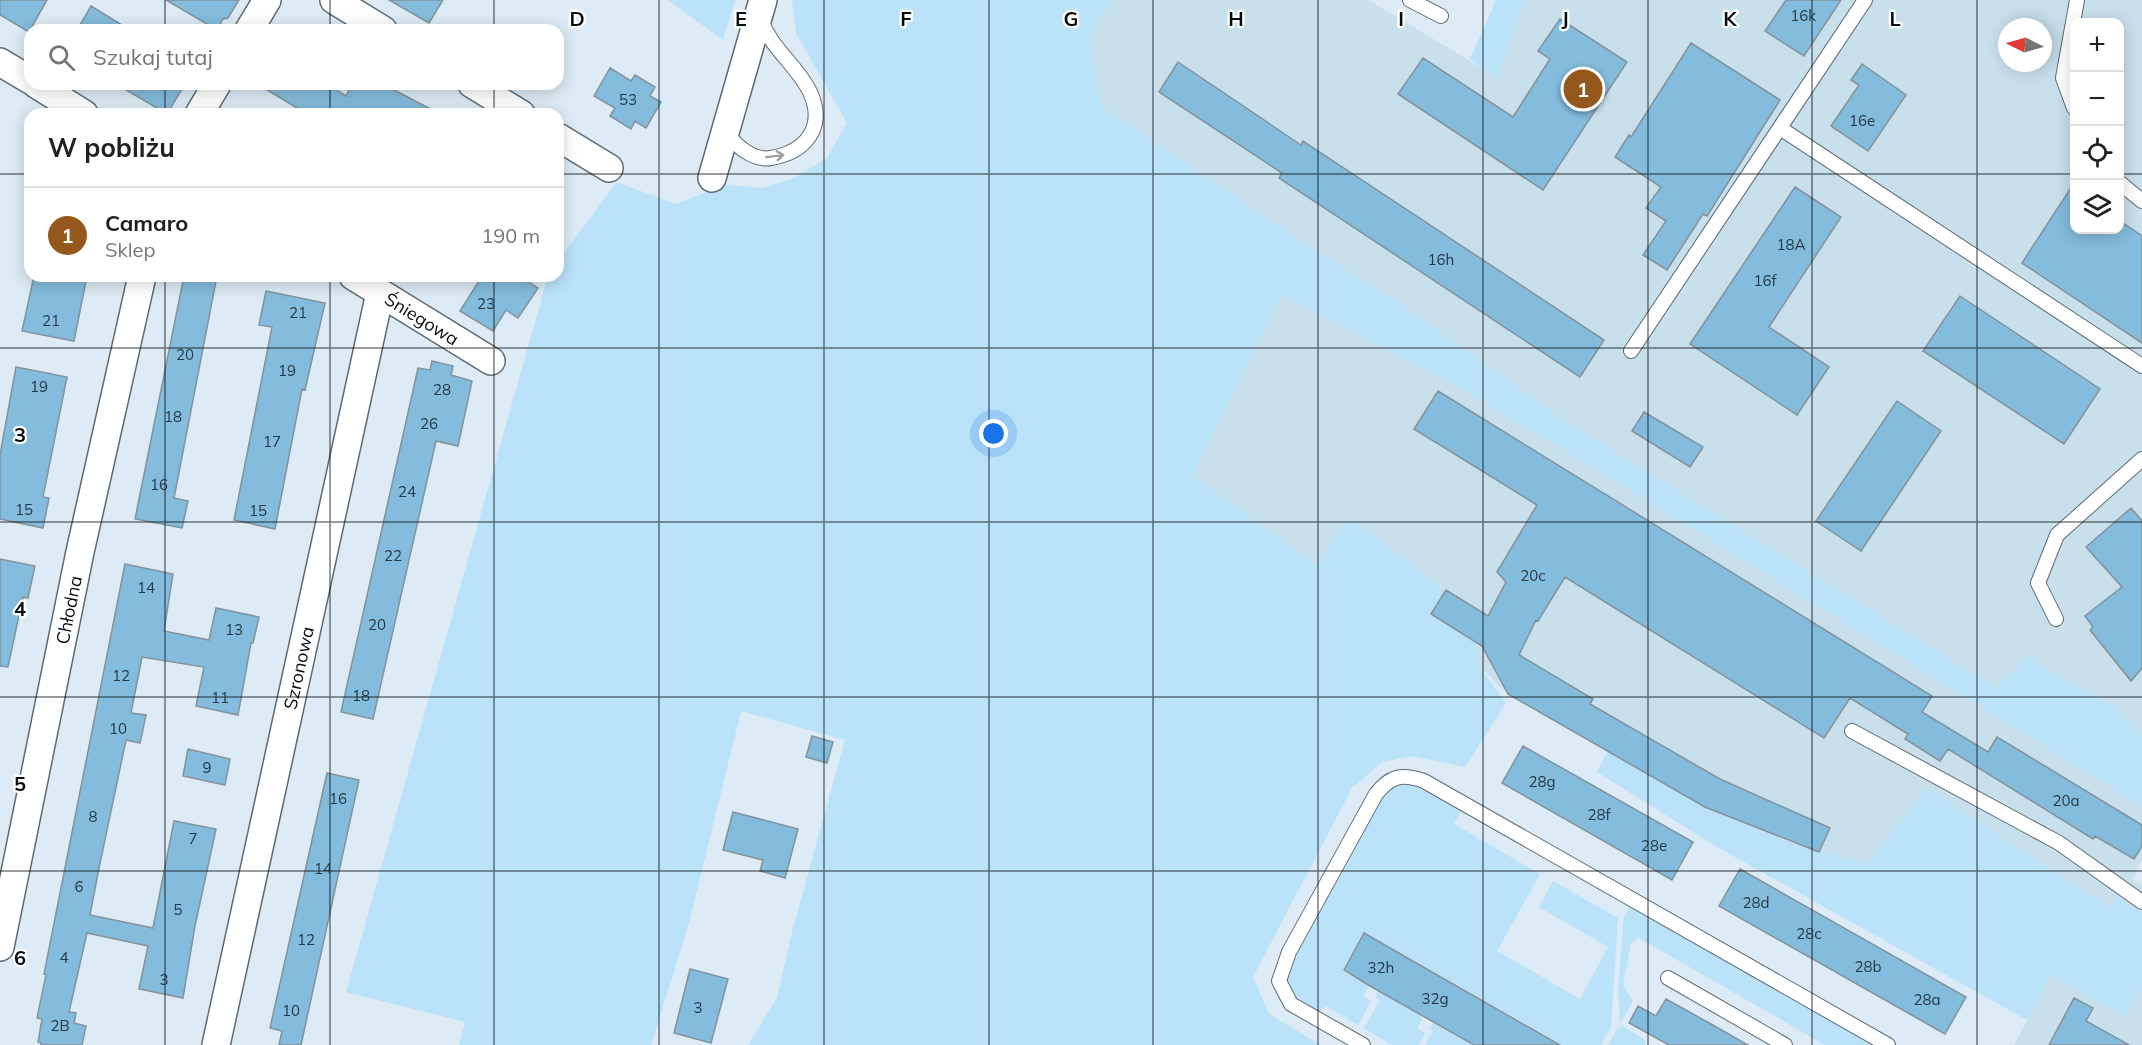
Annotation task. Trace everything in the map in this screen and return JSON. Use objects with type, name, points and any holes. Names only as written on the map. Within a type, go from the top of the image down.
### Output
[{"type":"street","points":[[253,24],[267,0]]},
{"type":"street","points":[[334,0],[373,24]]},
{"type":"street","points":[[712,178],[761,7]]},
{"type":"street","points":[[0,62],[24,76]]},
{"type":"street","points":[[46,90],[74,108]]},
{"type":"street","points":[[203,108],[213,90]]},
{"type":"street","points":[[482,90],[511,108]]},
{"type":"street","points":[[564,141],[609,168]]},
{"type":"street","name":"Chłodna","points":[[0,947],[80,552],[141,282]]},
{"type":"street","name":"Śniegowa","points":[[362,282],[491,361]]},
{"type":"street","name":"Szronowa","points":[[216,1045],[380,292]]},
{"type":"lane","points":[[1410,0],[1441,16]]},
{"type":"lane","points":[[1631,351],[1865,0]]},
{"type":"lane","points":[[2070,97],[2063,78],[2077,0]]},
{"type":"lane","points":[[726,132],[735,145],[749,153],[767,158],[787,155],[802,147],[812,135],[814,114],[810,93],[774,46],[761,7]]},
{"type":"lane","points":[[1780,128],[2142,366]]},
{"type":"lane","points":[[2124,186],[2142,201]]},
{"type":"lane","points":[[2056,619],[2038,583],[2057,535],[2142,459]]},
{"type":"lane","points":[[1852,731],[2059,843],[2142,902]]},
{"type":"lane","points":[[1363,1045],[1292,1004],[1280,981],[1289,952],[1376,795],[1384,784],[1395,776],[1410,776],[1424,781],[1888,1045]]},
{"type":"lane","points":[[1668,978],[1785,1045]]},
{"type":"shaded area","points":[[668,0],[735,0],[723,40]]},
{"type":"shaded area","points":[[792,0],[1113,0],[1089,38],[1101,106],[1307,245],[1401,304],[1567,422],[1996,688],[2030,656],[2038,664],[2114,706],[2142,736],[2142,806],[1598,470],[1448,381],[1282,294],[1193,475],[1316,565],[1349,517],[1476,614],[1478,665],[1506,703],[1465,767],[1412,756],[1382,762],[1352,788],[1253,977],[1269,1014],[1321,1045],[748,1045],[777,998],[792,932],[845,740],[741,711],[689,923],[651,1045],[459,1045],[465,1022],[346,992],[546,282],[564,282],[564,253],[617,182],[675,204],[728,185],[763,188],[794,178],[827,158],[847,123],[796,33]]},
{"type":"shaded area","points":[[1113,0],[1368,0],[1497,77],[1524,0],[2142,0],[2142,736],[2114,706],[2038,664],[2030,656],[1996,689],[1567,422],[1401,304],[1307,245],[1101,106],[1089,38]]},
{"type":"shaded area","points":[[1496,0],[1524,0],[1497,78],[1470,59]]},
{"type":"shaded area","points":[[1282,293],[1448,381],[1599,470],[2142,806],[2142,859],[2133,879],[2142,885],[2142,914],[2117,897],[2111,908],[1869,863],[1798,846],[1705,807],[1508,694],[1478,665],[1476,613],[1348,517],[1317,565],[1193,475]]},
{"type":"shaded area","points":[[1608,751],[1705,807],[1798,846],[1869,863],[1927,788],[2110,908],[2117,897],[2142,914],[2142,987],[2125,1016],[2051,974],[2027,1020],[1717,847],[1597,772]]},
{"type":"shaded area","points":[[1401,783],[1418,786],[1461,811],[1454,824],[1540,874],[1497,951],[1580,999],[1608,947],[1539,907],[1553,881],[1618,918],[1611,1027],[1601,1045],[1563,1045],[1364,932],[1342,971],[1369,986],[1363,996],[1371,1001],[1358,1025],[1325,1006],[1320,1012],[1291,993],[1286,974],[1289,966],[1381,799],[1387,790]]},
{"type":"shaded area","points":[[1634,907],[1874,1045],[1825,1045],[1639,938],[1631,943],[1623,985],[1633,1001],[1620,1023],[1618,988],[1624,917],[1629,908]]},
{"type":"shaded area","points":[[2051,974],[2125,1016],[2142,987],[2142,1045],[2014,1045]]},
{"type":"shaded area","points":[[1378,991],[1423,1017],[1417,1028],[1425,1033],[1418,1045],[1392,1045],[1364,1028],[1380,1000],[1375,997]]},
{"type":"shaded area","points":[[1433,1023],[1472,1045],[1425,1045],[1433,1031],[1430,1028]]},
{"type":"shaded area","points":[[1623,1026],[1646,1041],[1645,1045],[1608,1045],[1617,1029]]},
{"type":"building","points":[[0,0],[47,0],[34,24],[24,24],[24,29],[0,15]]},
{"type":"building","points":[[166,0],[239,0],[228,18],[223,19],[220,24],[207,24]]},
{"type":"building","points":[[389,0],[443,0],[429,23]]},
{"type":"building","points":[[1786,0],[1841,0],[1804,56],[1765,31]]},
{"type":"building","points":[[91,6],[120,24],[80,24]]},
{"type":"building","points":[[1560,19],[1627,62],[1543,190],[1398,94],[1423,58],[1513,117],[1550,59],[1538,51]]},
{"type":"building","points":[[1691,43],[1780,100],[1707,216],[1703,214],[1667,270],[1643,255],[1666,221],[1646,208],[1661,187],[1615,157],[1629,135],[1631,137]]},
{"type":"building","points":[[1178,62],[1301,145],[1303,141],[1604,340],[1580,377],[1279,178],[1282,173],[1159,92]]},
{"type":"building","points":[[1862,64],[1906,95],[1868,151],[1831,126],[1859,85],[1851,80]]},
{"type":"building","points":[[610,68],[631,81],[635,75],[655,87],[650,96],[661,102],[646,128],[635,121],[631,129],[610,116],[615,108],[594,96]]},
{"type":"building","points":[[126,90],[181,90],[171,108],[157,108]]},
{"type":"building","points":[[267,90],[336,90],[346,96],[349,90],[394,90],[429,108],[297,108]]},
{"type":"building","points":[[1795,187],[1841,217],[1769,327],[1829,367],[1797,415],[1690,344]]},
{"type":"building","points":[[2070,189],[2070,234],[2124,234],[2124,224],[2142,236],[2142,343],[2022,263]]},
{"type":"building","points":[[33,282],[86,282],[74,341],[22,331]]},
{"type":"building","points":[[183,282],[216,282],[174,498],[188,501],[182,528],[135,519]]},
{"type":"building","points":[[478,282],[528,282],[538,288],[518,318],[506,310],[493,331],[460,311]]},
{"type":"building","points":[[266,291],[325,303],[305,390],[302,389],[275,529],[234,520],[272,327],[259,325]]},
{"type":"building","points":[[1960,296],[2100,389],[2064,444],[1923,351]]},
{"type":"building","points":[[432,361],[453,366],[451,375],[472,381],[458,446],[436,441],[373,719],[341,712],[418,368],[430,370]]},
{"type":"building","points":[[16,367],[67,377],[43,497],[49,498],[43,528],[0,519],[0,455]]},
{"type":"building","points":[[1438,391],[1932,696],[1922,712],[1988,752],[1997,737],[2142,825],[2142,846],[2134,859],[2095,836],[2093,839],[1948,749],[1940,761],[1905,739],[1908,734],[1850,698],[1824,738],[1565,577],[1538,621],[1536,620],[1519,655],[1593,699],[1590,704],[1720,779],[1830,828],[1819,852],[1705,807],[1508,694],[1482,646],[1431,614],[1446,590],[1488,616],[1506,582],[1497,572],[1537,505],[1414,429]]},
{"type":"building","points":[[1897,401],[1941,431],[1861,551],[1816,521]]},
{"type":"building","points":[[1644,412],[1703,447],[1690,467],[1632,431]]},
{"type":"building","points":[[2131,508],[2142,521],[2142,668],[2131,681],[2090,630],[2093,627],[2085,616],[2122,587],[2086,547]]},
{"type":"building","points":[[0,559],[35,566],[28,598],[23,597],[8,667],[0,666]]},
{"type":"building","points":[[125,564],[173,574],[164,631],[209,640],[216,608],[259,617],[253,643],[251,643],[238,715],[196,706],[204,667],[142,657],[131,713],[146,715],[140,743],[126,740],[99,868],[90,915],[153,928],[174,821],[216,829],[195,926],[183,998],[139,989],[148,946],[87,933],[69,1012],[76,1013],[74,1023],[86,1026],[82,1045],[41,1045],[38,1042],[42,1019],[37,1018],[46,975],[44,974]]},
{"type":"building","points":[[812,736],[833,742],[827,763],[806,757]]},
{"type":"building","points":[[1523,746],[1693,842],[1672,880],[1502,783]]},
{"type":"building","points":[[188,749],[230,759],[225,785],[183,776]]},
{"type":"building","points":[[327,773],[359,780],[301,1045],[279,1045],[282,1031],[270,1028]]},
{"type":"building","points":[[733,812],[798,829],[785,878],[760,871],[763,860],[723,850]]},
{"type":"building","points":[[1740,869],[1966,997],[1945,1034],[1719,906]]},
{"type":"building","points":[[1364,933],[1560,1045],[1474,1045],[1370,986],[1344,970]]},
{"type":"building","points":[[690,969],[728,979],[711,1043],[674,1033]]},
{"type":"building","points":[[2074,998],[2093,1008],[2086,1021],[2129,1045],[2049,1045]]},
{"type":"building","points":[[1666,999],[1748,1045],[1669,1045],[1629,1023],[1638,1006],[1656,1016]]},
{"type":"place","name":"Camaro","points":[[1583,89]]}]
